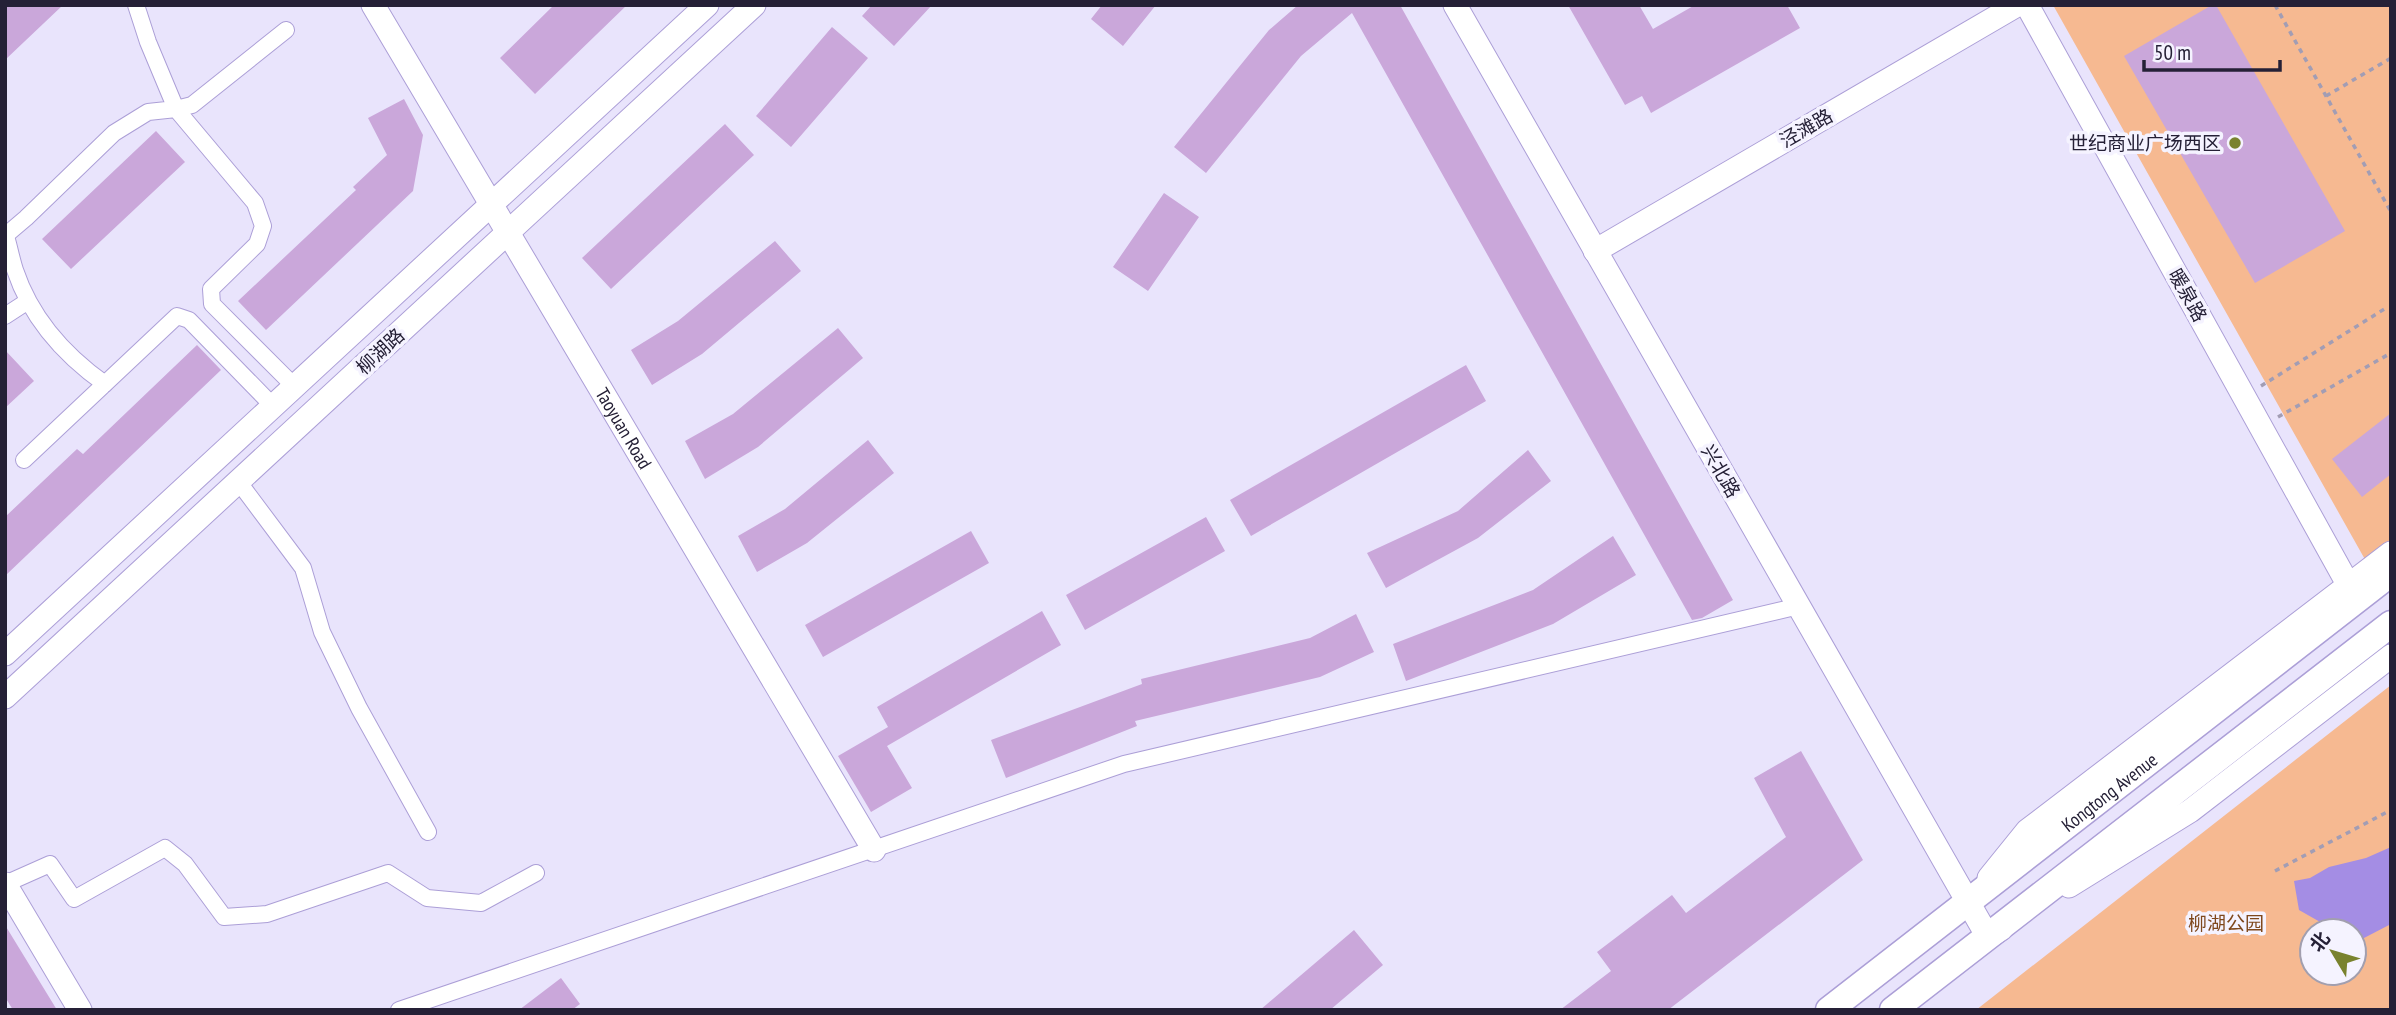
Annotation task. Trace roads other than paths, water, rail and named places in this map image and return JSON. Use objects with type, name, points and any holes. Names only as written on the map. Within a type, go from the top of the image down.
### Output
[{"type":"main road","name":"Kongtong Avenue","points":[[1829,1010],[2391,573]]},
{"type":"main road","name":"Kongtong Avenue","points":[[1893,1010],[2391,624]]},
{"type":"street","points":[[136,5],[176,109],[255,203],[263,226],[257,244],[211,289],[212,304],[295,387]]},
{"type":"street","name":"Taoyuan Road","points":[[373,5],[874,850]]},
{"type":"street","name":"柳湖路","points":[[5,654],[707,5]]},
{"type":"street","name":"柳湖路","points":[[5,697],[754,5]]},
{"type":"street","name":"兴北路","points":[[1455,5],[1988,937]]},
{"type":"street","name":"泾滩路","points":[[1595,251],[2017,5]]},
{"type":"street","name":"暖泉路","points":[[2027,5],[2349,586]]},
{"type":"street","points":[[105,384],[62,349],[28,301],[14,269],[6,234],[114,133],[148,112],[192,105],[286,30]]},
{"type":"street","points":[[5,316],[28,301]]},
{"type":"street","points":[[24,460],[177,316],[189,320],[274,407]]},
{"type":"street","points":[[238,481],[303,568],[322,632],[359,708],[428,832]]},
{"type":"street","points":[[1969,902],[2027,831],[2391,553]]},
{"type":"street","points":[[399,1010],[1124,764],[1799,606]]},
{"type":"street","points":[[1988,937],[2190,811],[2391,656]]},
{"type":"street","points":[[80,1010],[5,884],[50,864],[74,899],[165,848],[185,864],[224,917],[267,914],[388,873],[427,898],[481,903],[536,873]]},
{"type":"place","name":"世纪商业广场西区","points":[[2235,143]]},
{"type":"park label","name":"柳湖公园","points":[[2226,923]]}]
